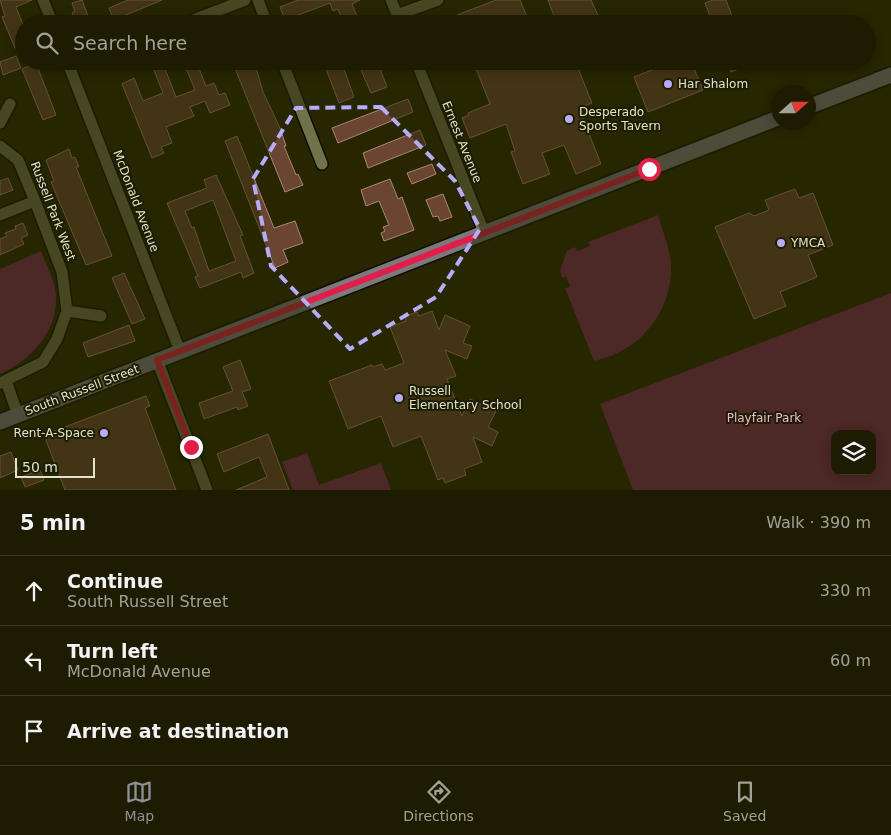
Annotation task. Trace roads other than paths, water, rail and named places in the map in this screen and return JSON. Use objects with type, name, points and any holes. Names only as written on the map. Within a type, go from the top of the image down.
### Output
[{"type":"main road","points":[[816,104],[891,75]]},
{"type":"main road","name":"South Russell Street","points":[[0,422],[771,121]]},
{"type":"street","points":[[43,0],[49,15]]},
{"type":"street","points":[[206,15],[245,0]]},
{"type":"street","points":[[258,0],[264,15]]},
{"type":"street","points":[[391,0],[397,15]]},
{"type":"street","points":[[409,15],[438,0]]},
{"type":"street","name":"McDonald Avenue","points":[[70,70],[180,351]]},
{"type":"street","points":[[285,70],[322,164]]},
{"type":"street","name":"Ernest Avenue","points":[[420,70],[484,232]]},
{"type":"street","points":[[0,122],[10,104]]},
{"type":"street","name":"Russell Park West","points":[[0,146],[18,160],[36,201],[62,272],[67,311],[58,339],[43,362],[3,382]]},
{"type":"street","points":[[0,215],[36,201]]},
{"type":"street","points":[[67,311],[102,316]]},
{"type":"street","points":[[157,360],[207,490]]},
{"type":"street","points":[[3,382],[18,415]]},
{"type":"place","name":"Har Shalom","points":[[668,84]]},
{"type":"place","name":"Desperado Sports Tavern","points":[[569,119]]},
{"type":"place","name":"YMCA","points":[[781,243]]},
{"type":"place","name":"Russell Elementary School","points":[[399,398]]},
{"type":"place","name":"Rent-A-Space","points":[[104,433]]},
{"type":"park label","name":"Playfair Park","points":[[764,418]]}]
